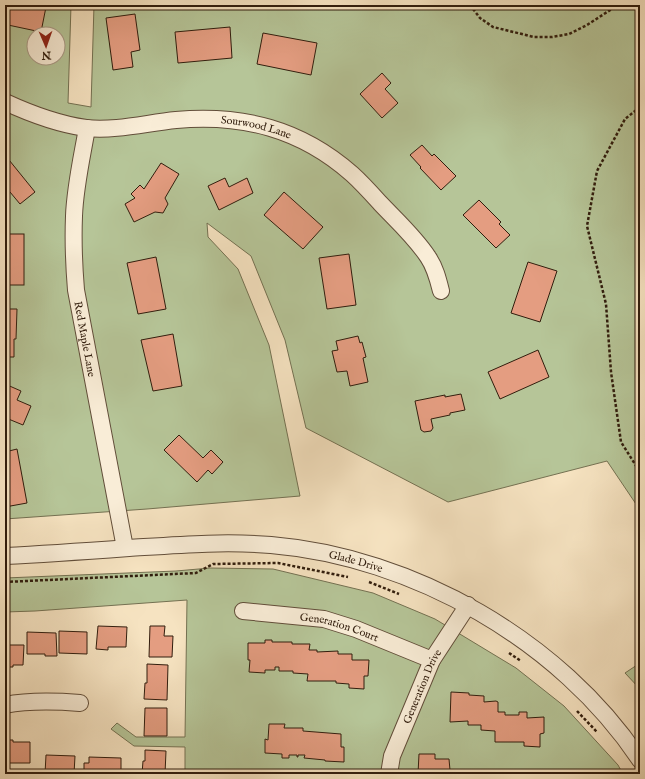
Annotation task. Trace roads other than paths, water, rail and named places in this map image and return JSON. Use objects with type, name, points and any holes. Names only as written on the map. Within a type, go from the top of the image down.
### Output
[{"type":"street","name":"Sourwood Lane","points":[[5,102],[37,116],[63,124],[87,128],[115,128],[200,118],[226,119],[257,123],[283,131],[332,157],[353,175],[417,243],[428,257],[434,268],[440,291]]},
{"type":"street","name":"Red Maple Lane","points":[[87,128],[75,200],[73,253],[76,290],[125,548]]},
{"type":"street","name":"Glade Drive","points":[[5,556],[192,543],[230,543],[272,545],[316,551],[356,560],[401,574],[468,605],[514,634],[545,658],[577,686],[607,717],[640,760]]},
{"type":"street","name":"Generation Drive","points":[[389,774],[392,756],[432,660],[468,605]]},
{"type":"street","name":"Generation Court","points":[[243,611],[324,619],[356,628],[432,660]]},
{"type":"street","points":[[5,705],[21,702],[52,701],[80,703]]}]
